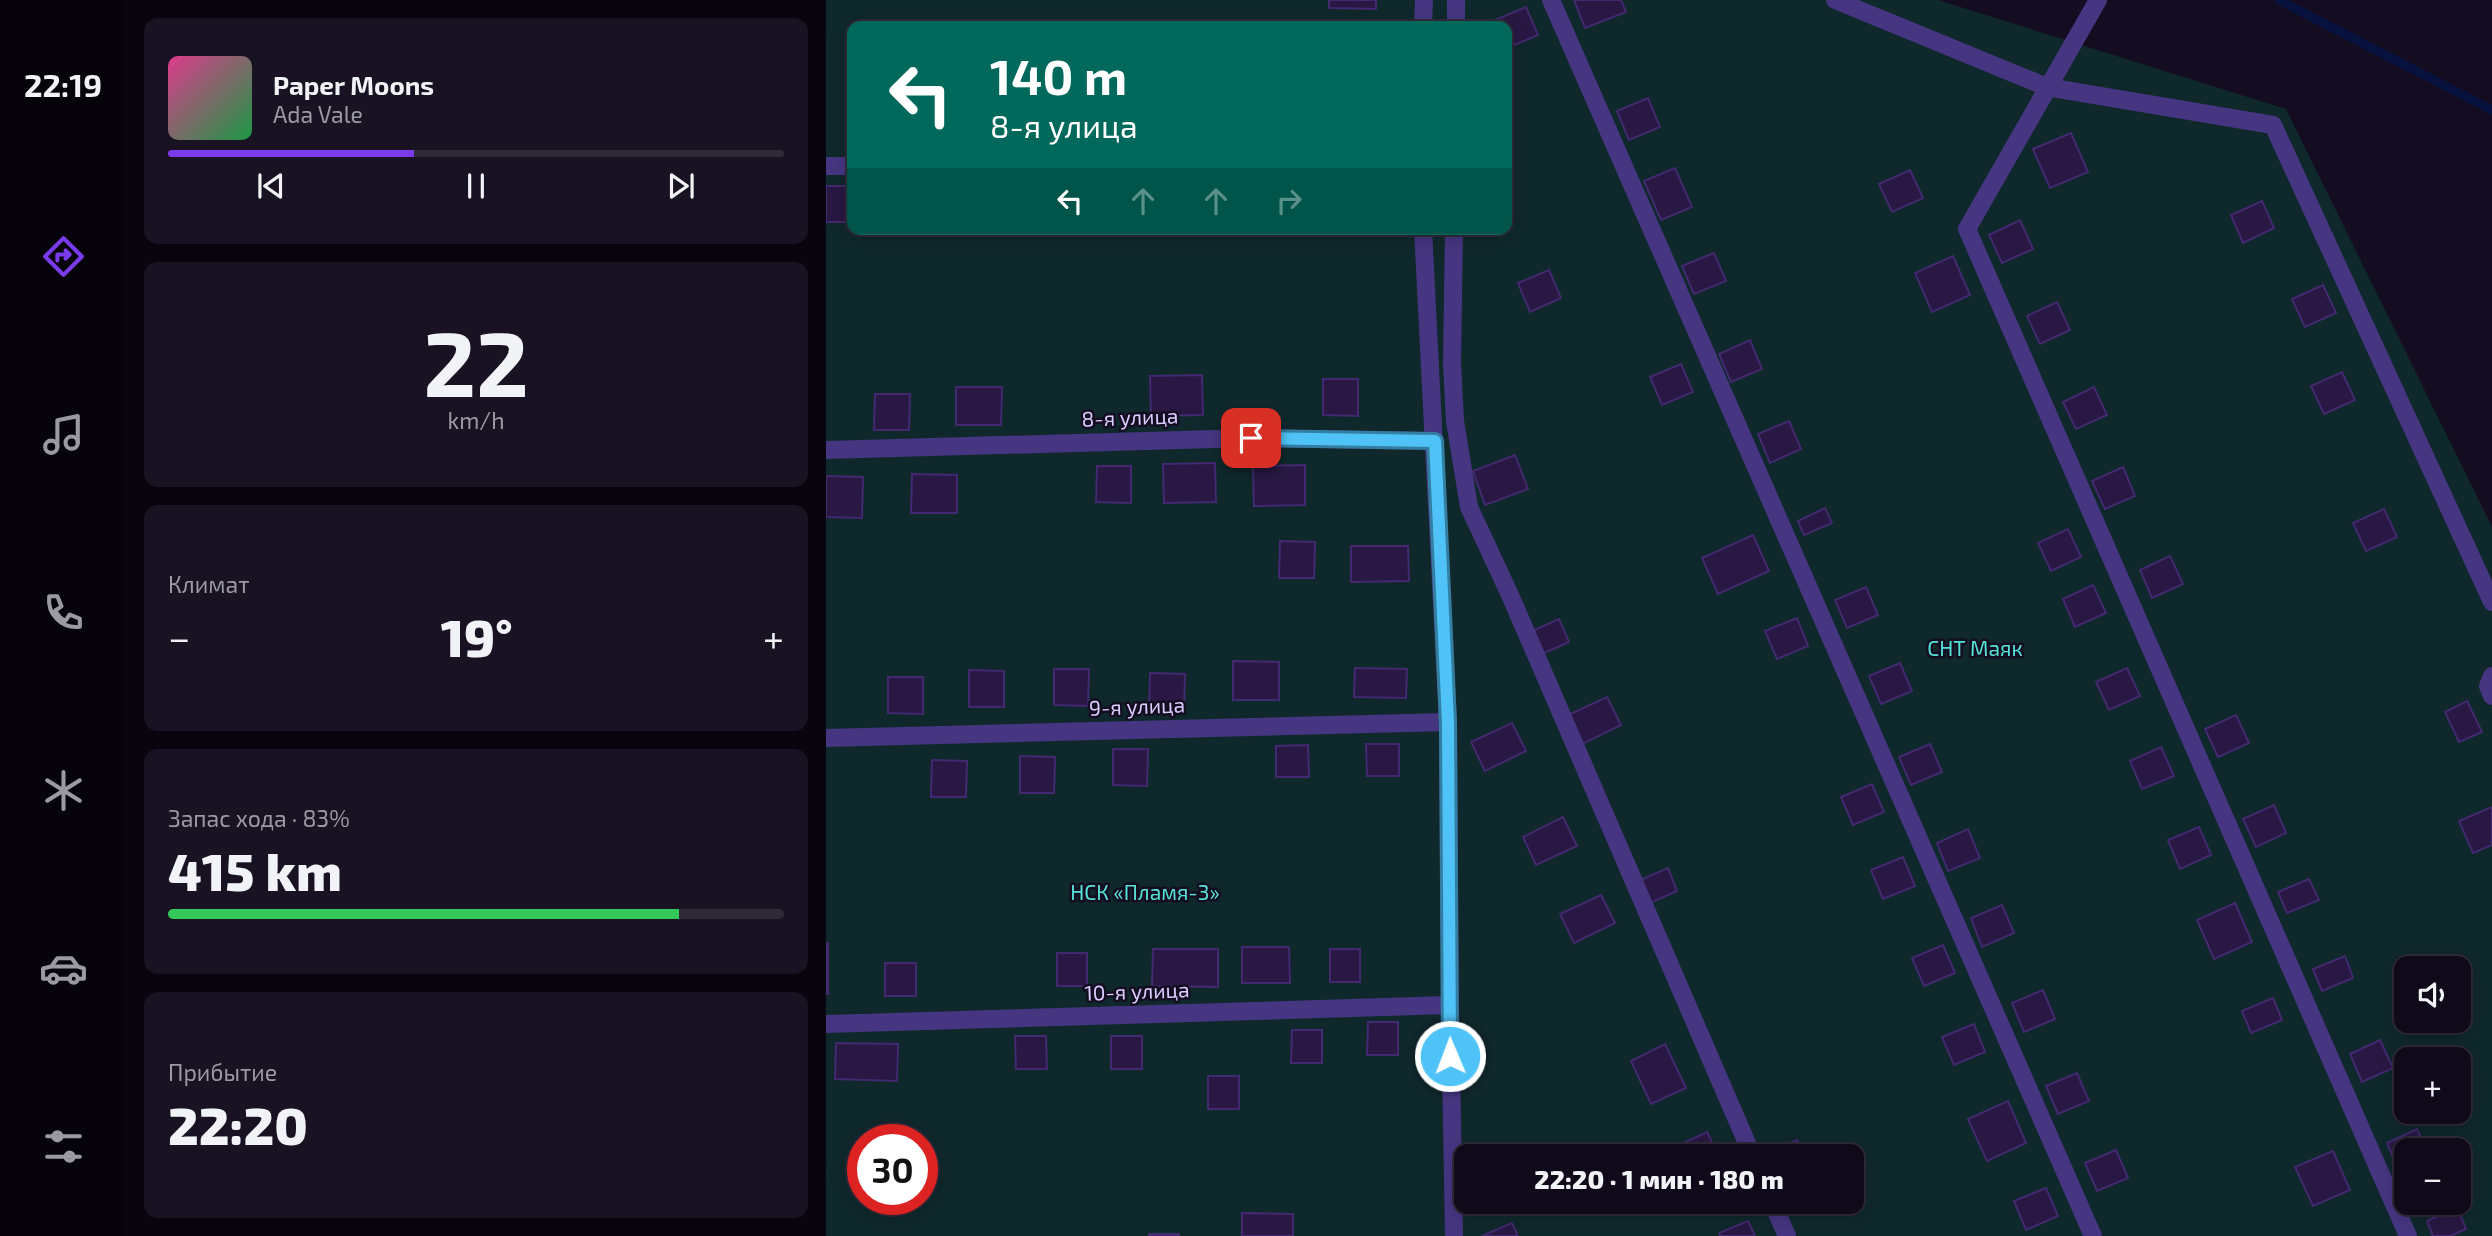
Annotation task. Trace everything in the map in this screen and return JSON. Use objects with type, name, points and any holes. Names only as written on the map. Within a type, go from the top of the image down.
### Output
[{"type":"street","points":[[1423,21],[1424,0]]},
{"type":"street","points":[[1456,0],[1456,21]]},
{"type":"street","points":[[1551,0],[2093,1236]]},
{"type":"street","points":[[1835,0],[2047,87],[2273,125],[2492,602]]},
{"type":"street","points":[[2098,0],[1967,229],[2408,1236]]},
{"type":"street","points":[[826,166],[847,166]]},
{"type":"street","points":[[1423,235],[1448,722],[1454,1236]]},
{"type":"street","points":[[1454,235],[1452,364],[1455,421],[1469,507],[1747,1144]]},
{"type":"street","name":"8-я улица","points":[[826,450],[1251,438],[1435,441]]},
{"type":"street","points":[[2492,676],[2488,686],[2492,696]]},
{"type":"street","name":"9-я улица","points":[[826,738],[1448,722]]},
{"type":"street","name":"10-я улица","points":[[826,1024],[1450,1005]]},
{"type":"street","points":[[1777,1214],[1787,1236]]},
{"type":"green space","name":"СНТ Маяк","points":[[826,0],[1938,0],[2286,109],[2492,527],[2492,1236],[826,1236]]},
{"type":"building","points":[[1329,0],[1376,0],[1376,9],[1329,8]]},
{"type":"building","points":[[1574,0],[1621,0],[1626,12],[1585,28]]},
{"type":"building","points":[[1526,7],[1538,35],[1512,46],[1512,21],[1495,20]]},
{"type":"building","points":[[1648,98],[1660,127],[1629,140],[1617,111]]},
{"type":"building","points":[[2071,133],[2088,172],[2050,188],[2033,149]]},
{"type":"building","points":[[1675,168],[1692,207],[1661,220],[1644,181]]},
{"type":"building","points":[[1910,170],[1923,198],[1892,212],[1879,184]]},
{"type":"building","points":[[826,186],[847,186],[847,222],[826,222]]},
{"type":"building","points":[[2262,201],[2274,228],[2243,243],[2231,215]]},
{"type":"building","points":[[2020,220],[2033,249],[2002,263],[1989,235]]},
{"type":"building","points":[[1714,253],[1726,281],[1694,294],[1682,266]]},
{"type":"building","points":[[1953,256],[1970,295],[1932,312],[1915,273]]},
{"type":"building","points":[[1549,270],[1561,298],[1530,312],[1518,283]]},
{"type":"building","points":[[2323,285],[2336,313],[2305,327],[2292,299]]},
{"type":"building","points":[[2057,302],[2070,330],[2040,344],[2027,316]]},
{"type":"building","points":[[1750,340],[1762,369],[1731,382],[1719,354]]},
{"type":"building","points":[[1681,364],[1693,392],[1662,405],[1650,377]]},
{"type":"building","points":[[2342,372],[2355,400],[2324,414],[2311,386]]},
{"type":"building","points":[[1202,375],[1203,415],[1151,416],[1150,376]]},
{"type":"building","points":[[1323,379],[1358,379],[1358,416],[1323,415]]},
{"type":"building","points":[[956,387],[1002,387],[1001,425],[956,425]]},
{"type":"building","points":[[2094,387],[2107,415],[2076,429],[2063,402]]},
{"type":"building","points":[[875,394],[910,394],[909,430],[874,430]]},
{"type":"building","points":[[1789,421],[1801,449],[1770,463],[1758,434]]},
{"type":"building","points":[[1515,455],[1528,489],[1485,505],[1473,471]]},
{"type":"building","points":[[1215,463],[1216,502],[1164,503],[1163,464]]},
{"type":"building","points":[[1305,465],[1305,505],[1254,506],[1253,466]]},
{"type":"building","points":[[1097,466],[1131,466],[1131,503],[1096,502]]},
{"type":"building","points":[[2123,467],[2135,496],[2105,509],[2092,481]]},
{"type":"building","points":[[912,474],[957,475],[957,513],[911,513]]},
{"type":"building","points":[[826,476],[863,477],[862,518],[826,517]]},
{"type":"building","points":[[1825,508],[1832,523],[1804,535],[1798,521]]},
{"type":"building","points":[[2384,509],[2397,537],[2366,551],[2353,523]]},
{"type":"building","points":[[2068,529],[2081,557],[2051,571],[2038,543]]},
{"type":"building","points":[[1753,535],[1769,571],[1718,594],[1702,558]]},
{"type":"building","points":[[1280,541],[1315,542],[1314,578],[1279,578]]},
{"type":"building","points":[[1351,546],[1408,546],[1409,581],[1351,582]]},
{"type":"building","points":[[2170,556],[2183,584],[2152,598],[2140,570]]},
{"type":"building","points":[[2093,585],[2106,613],[2075,627],[2063,599]]},
{"type":"building","points":[[1866,587],[1878,615],[1847,628],[1835,600]]},
{"type":"building","points":[[1797,618],[1808,646],[1777,659],[1765,631]]},
{"type":"building","points":[[1559,619],[1569,642],[1540,655],[1530,632]]},
{"type":"building","points":[[1233,661],[1279,662],[1279,700],[1233,700]]},
{"type":"building","points":[[1900,663],[1912,691],[1881,704],[1869,676]]},
{"type":"building","points":[[1355,668],[1407,669],[1406,698],[1354,697]]},
{"type":"building","points":[[2127,668],[2140,696],[2109,710],[2096,682]]},
{"type":"building","points":[[1054,669],[1089,669],[1088,706],[1054,705]]},
{"type":"building","points":[[969,670],[1004,671],[1004,707],[969,707]]},
{"type":"building","points":[[1150,673],[1185,674],[1184,710],[1149,710]]},
{"type":"building","points":[[888,677],[923,677],[923,714],[888,713]]},
{"type":"building","points":[[1607,697],[1621,725],[1580,745],[1566,716]]},
{"type":"building","points":[[2467,701],[2482,732],[2459,742],[2445,712]]},
{"type":"building","points":[[2236,715],[2249,743],[2218,757],[2205,729]]},
{"type":"building","points":[[1512,723],[1526,751],[1485,771],[1471,742]]},
{"type":"building","points":[[1366,744],[1399,744],[1399,776],[1367,776]]},
{"type":"building","points":[[1930,744],[1942,772],[1911,785],[1899,757]]},
{"type":"building","points":[[1308,745],[1309,777],[1276,777],[1276,746]]},
{"type":"building","points":[[2161,747],[2174,776],[2142,789],[2130,761]]},
{"type":"building","points":[[1113,749],[1148,749],[1147,786],[1113,785]]},
{"type":"building","points":[[1020,756],[1055,757],[1054,793],[1020,793]]},
{"type":"building","points":[[932,760],[967,761],[966,797],[931,797]]},
{"type":"building","points":[[1872,784],[1884,812],[1853,825],[1841,797]]},
{"type":"building","points":[[2274,805],[2286,833],[2256,847],[2243,819]]},
{"type":"building","points":[[2492,807],[2492,845],[2473,853],[2459,821]]},
{"type":"building","points":[[1563,817],[1577,846],[1536,865],[1523,837]]},
{"type":"building","points":[[2199,827],[2211,855],[2180,869],[2168,840]]},
{"type":"building","points":[[1968,829],[1980,858],[1948,871],[1937,843]]},
{"type":"building","points":[[1903,857],[1915,886],[1883,899],[1871,870]]},
{"type":"building","points":[[1668,868],[1677,891],[1648,904],[1638,881]]},
{"type":"building","points":[[2309,879],[2319,900],[2287,913],[2278,892]]},
{"type":"building","points":[[1601,895],[1615,923],[1574,943],[1560,914]]},
{"type":"building","points":[[2235,903],[2252,942],[2214,959],[2197,920]]},
{"type":"building","points":[[2002,905],[2014,933],[1982,947],[1971,918]]},
{"type":"building","points":[[828,943],[828,994],[826,994]]},
{"type":"building","points":[[1943,945],[1955,973],[1924,986],[1912,958]]},
{"type":"building","points":[[1242,947],[1289,947],[1290,983],[1242,983]]},
{"type":"building","points":[[1153,949],[1218,949],[1218,987],[1152,986]]},
{"type":"building","points":[[1330,949],[1360,949],[1360,982],[1330,982]]},
{"type":"building","points":[[1057,953],[1087,953],[1087,986],[1057,986]]},
{"type":"building","points":[[2345,956],[2353,978],[2322,991],[2313,969]]},
{"type":"building","points":[[885,963],[916,963],[916,996],[885,996]]},
{"type":"building","points":[[2043,990],[2055,1019],[2024,1032],[2012,1003]]},
{"type":"building","points":[[2273,998],[2282,1020],[2251,1033],[2242,1011]]},
{"type":"building","points":[[1368,1022],[1398,1022],[1398,1055],[1367,1055]]},
{"type":"building","points":[[1974,1024],[1985,1052],[1954,1065],[1942,1037]]},
{"type":"building","points":[[1292,1030],[1322,1030],[1322,1063],[1291,1063]]},
{"type":"building","points":[[1015,1036],[1046,1036],[1047,1069],[1016,1069]]},
{"type":"building","points":[[1111,1036],[1142,1036],[1142,1069],[1111,1069]]},
{"type":"building","points":[[2380,1040],[2393,1068],[2362,1082],[2350,1054]]},
{"type":"building","points":[[836,1043],[898,1044],[897,1081],[835,1079]]},
{"type":"building","points":[[1665,1044],[1686,1088],[1651,1104],[1631,1061]]},
{"type":"building","points":[[2077,1073],[2089,1101],[2058,1114],[2046,1086]]},
{"type":"building","points":[[1208,1076],[1239,1076],[1239,1109],[1208,1109]]},
{"type":"building","points":[[2008,1101],[2026,1143],[1987,1161],[1968,1119]]},
{"type":"building","points":[[2417,1129],[2421,1138],[2398,1138]]},
{"type":"building","points":[[1707,1132],[1713,1144],[1681,1144]]},
{"type":"building","points":[[2394,1140],[2394,1159],[2387,1143]]},
{"type":"building","points":[[2116,1150],[2128,1178],[2097,1191],[2085,1163]]},
{"type":"building","points":[[2333,1151],[2350,1190],[2313,1206],[2295,1167]]},
{"type":"building","points":[[2046,1188],[2058,1216],[2026,1230],[2014,1201]]},
{"type":"building","points":[[1242,1213],[1293,1214],[1293,1236],[1242,1236]]},
{"type":"building","points":[[2440,1215],[2460,1215],[2466,1229],[2450,1236],[2433,1236],[2427,1221]]},
{"type":"building","points":[[1748,1221],[1755,1236],[1720,1236],[1719,1233]]},
{"type":"building","points":[[1512,1223],[1518,1236],[1482,1236]]},
{"type":"building","points":[[1179,1234],[1179,1236],[1149,1236]]},
{"type":"waterway","points":[[2279,0],[2492,110]]},
{"type":"route","points":[[1251,438],[1435,441],[1448,722],[1450,1056]]},
{"type":"park label","name":"НСК «Пламя-3»","points":[[1145,893]]}]
